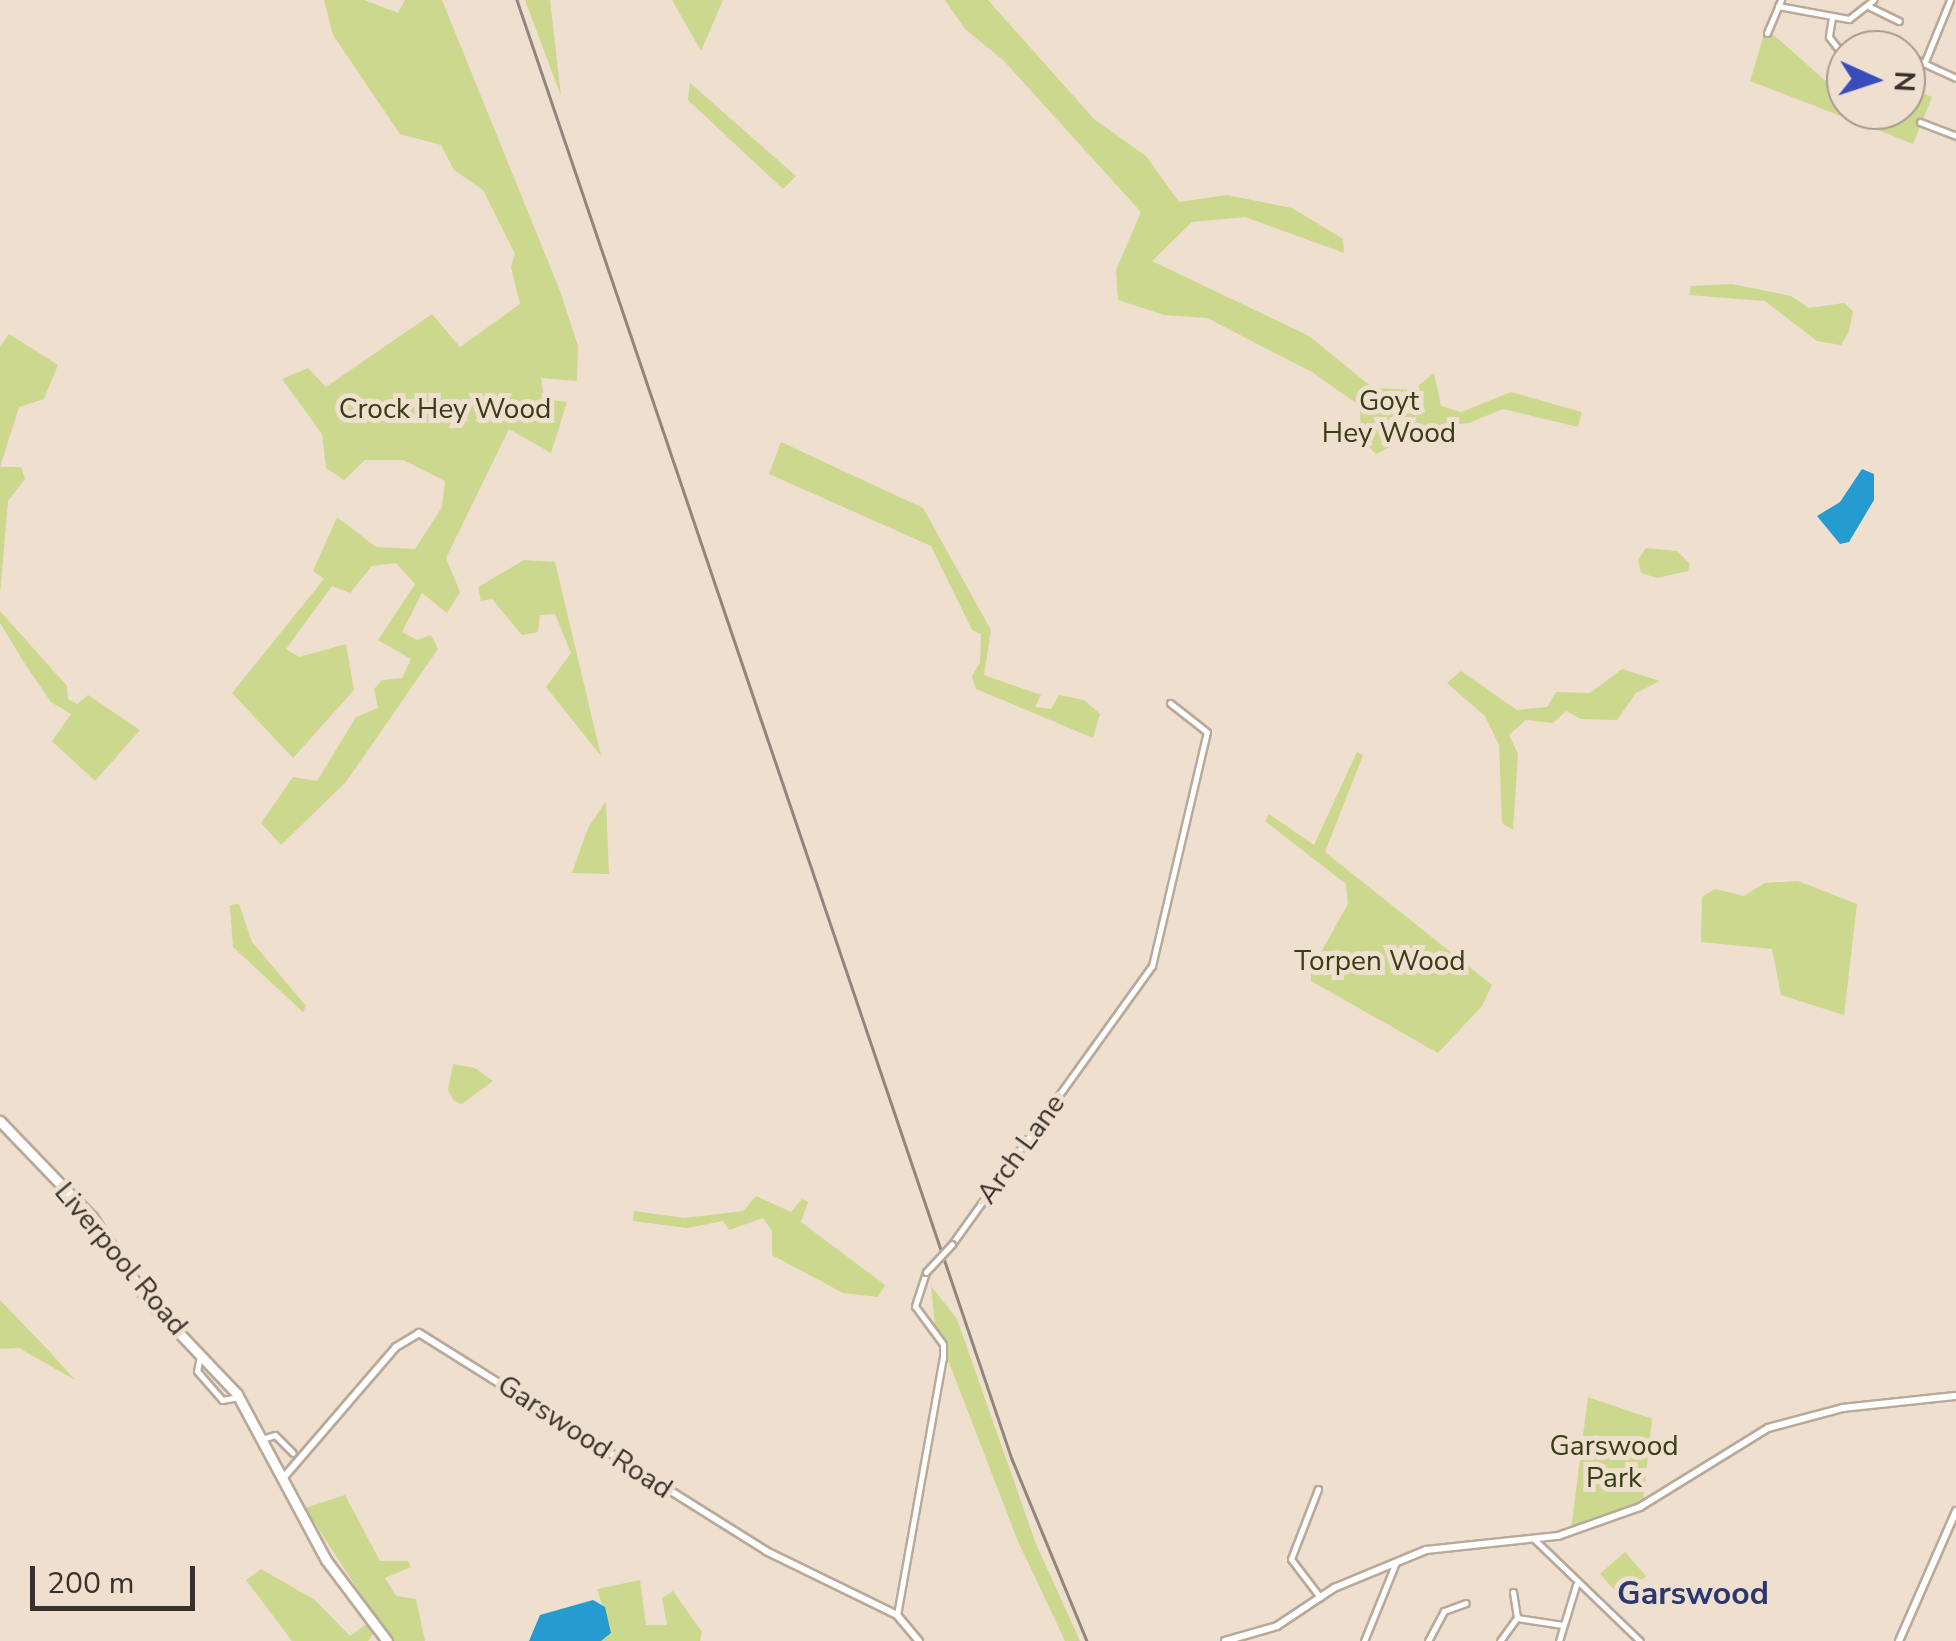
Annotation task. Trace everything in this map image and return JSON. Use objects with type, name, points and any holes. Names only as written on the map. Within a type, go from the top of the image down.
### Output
[{"type":"highway","name":"Liverpool Road","points":[[0,1121],[92,1217],[146,1298],[239,1397],[265,1438],[332,1570],[387,1641]]},
{"type":"street","points":[[1926,59],[1950,0]]},
{"type":"street","points":[[1767,33],[1780,3],[1849,20],[1872,4],[1899,20]]},
{"type":"street","points":[[1829,30],[1832,17]]},
{"type":"street","points":[[1926,65],[1956,78]]},
{"type":"street","points":[[1926,124],[1956,136]]},
{"type":"street","name":"Arch Lane","points":[[897,1614],[943,1344],[915,1306],[926,1272],[952,1244],[1152,966],[1208,732],[1170,703]]},
{"type":"street","name":"Garswood Road","points":[[285,1476],[396,1347],[419,1334],[766,1551],[897,1614],[916,1640]]},
{"type":"street","name":"Liverpool Road","points":[[202,1354],[197,1371],[222,1400],[239,1397]]},
{"type":"street","points":[[1224,1641],[1277,1626],[1320,1597],[1396,1562],[1440,1548],[1534,1539],[1648,1504],[1768,1428],[1843,1408],[1956,1396]]},
{"type":"street","name":"Liverpool Road","points":[[265,1438],[274,1435],[292,1450]]},
{"type":"street","points":[[1318,1489],[1291,1559],[1320,1597]]},
{"type":"street","points":[[1899,1641],[1956,1511]]},
{"type":"street","points":[[1534,1539],[1576,1585],[1640,1641]]},
{"type":"street","points":[[1364,1641],[1396,1562]]},
{"type":"street","points":[[1559,1641],[1576,1585]]},
{"type":"street","points":[[1500,1641],[1518,1618],[1513,1592]]},
{"type":"street","points":[[1436,1614],[1466,1602]]},
{"type":"street","points":[[1428,1641],[1444,1610]]},
{"type":"street","points":[[1518,1618],[1562,1625]]},
{"type":"green space","name":"Crock Hey Wood","points":[[324,0],[364,0],[398,13],[405,0],[442,0],[560,291],[578,346],[577,381],[541,378],[544,399],[567,402],[551,453],[509,429],[446,558],[460,592],[447,613],[422,593],[402,632],[417,640],[431,635],[438,649],[346,782],[281,845],[261,823],[293,777],[317,781],[356,717],[378,708],[374,689],[382,680],[402,678],[411,659],[378,640],[415,584],[396,563],[372,566],[350,593],[332,586],[286,649],[299,657],[346,644],[354,690],[293,758],[232,693],[324,579],[313,571],[337,517],[376,547],[415,549],[442,507],[445,481],[403,460],[365,460],[344,480],[326,468],[322,434],[282,379],[308,368],[326,387],[432,314],[460,347],[520,304],[511,267],[515,254],[483,190],[454,170],[441,145],[400,134],[333,35]]},
{"type":"green space","points":[[525,0],[550,0],[561,96]]},
{"type":"green space","points":[[672,0],[723,0],[701,51]]},
{"type":"green space","name":"Goyt Hey Wood","points":[[945,0],[988,0],[1094,119],[1146,156],[1179,202],[1227,195],[1292,208],[1343,239],[1344,253],[1245,217],[1192,222],[1152,261],[1309,336],[1373,388],[1413,390],[1434,373],[1441,406],[1461,412],[1511,392],[1582,412],[1578,427],[1503,409],[1469,423],[1433,426],[1376,454],[1361,439],[1360,406],[1312,372],[1207,318],[1164,315],[1118,300],[1116,270],[1141,212],[1003,60],[965,29]]},
{"type":"green space","points":[[1766,28],[1826,81],[1826,110],[1750,81]]},
{"type":"green space","points":[[690,83],[796,176],[783,189],[688,100]]},
{"type":"green space","points":[[1878,130],[1919,130],[1913,144]]},
{"type":"green space","points":[[1732,284],[1791,296],[1809,308],[1844,303],[1853,311],[1849,331],[1841,345],[1817,341],[1765,301],[1689,295],[1691,286]]},
{"type":"green space","points":[[9,334],[58,365],[44,399],[19,407],[0,467],[0,346]]},
{"type":"green space","points":[[781,442],[923,508],[991,630],[984,675],[1041,695],[1035,707],[1051,709],[1059,695],[1084,700],[1100,714],[1093,738],[976,689],[972,676],[980,663],[981,634],[972,630],[931,546],[769,474]]},
{"type":"green space","points":[[0,467],[21,467],[25,479],[8,501],[0,594]]},
{"type":"green space","points":[[1646,548],[1677,551],[1690,564],[1688,571],[1657,578],[1641,573],[1638,560]]},
{"type":"green space","points":[[524,560],[555,562],[601,756],[546,687],[571,653],[555,614],[540,615],[538,632],[522,635],[492,599],[481,601],[478,587]]},
{"type":"green space","points":[[0,611],[67,686],[68,699],[77,704],[88,695],[140,730],[95,781],[52,741],[71,714],[51,702],[0,623]]},
{"type":"green space","points":[[1622,669],[1660,681],[1636,693],[1617,720],[1581,719],[1566,711],[1553,723],[1526,720],[1509,735],[1518,754],[1513,830],[1502,823],[1499,745],[1485,716],[1447,683],[1461,671],[1517,710],[1547,707],[1556,692],[1590,693]]},
{"type":"green space","name":"Torpen Wood","points":[[1357,752],[1363,755],[1325,852],[1492,985],[1482,1006],[1438,1053],[1311,981],[1311,970],[1348,904],[1346,884],[1265,821],[1269,814],[1314,845]]},
{"type":"green space","points":[[606,801],[609,874],[572,873],[588,828]]},
{"type":"green space","points":[[1798,881],[1857,904],[1844,1015],[1781,995],[1772,949],[1701,942],[1702,897],[1715,889],[1744,896],[1765,883]]},
{"type":"green space","points":[[239,904],[252,942],[306,1006],[303,1012],[233,947],[230,905]]},
{"type":"green space","points":[[453,1064],[475,1068],[493,1081],[462,1104],[454,1101],[448,1090]]},
{"type":"green space","points":[[756,1196],[791,1212],[802,1199],[808,1202],[801,1222],[885,1285],[878,1297],[843,1293],[772,1255],[772,1231],[763,1218],[729,1230],[723,1221],[687,1228],[633,1221],[634,1211],[684,1218],[743,1211]]},
{"type":"green space","points":[[931,1286],[957,1319],[1036,1544],[1080,1641],[1065,1641],[1017,1539],[935,1326]]},
{"type":"green space","points":[[0,1300],[75,1380],[19,1348],[0,1349]]},
{"type":"green space","name":"Garswood Park","points":[[1588,1397],[1652,1419],[1643,1501],[1571,1530]]},
{"type":"green space","points":[[345,1495],[380,1561],[408,1561],[411,1567],[385,1578],[396,1596],[416,1599],[425,1641],[391,1641],[305,1508]]},
{"type":"green space","points":[[1625,1552],[1646,1576],[1621,1598],[1600,1574]]},
{"type":"green space","points":[[261,1569],[315,1600],[350,1636],[369,1622],[375,1631],[368,1641],[292,1641],[246,1580]]},
{"type":"green space","points":[[640,1580],[646,1625],[667,1625],[662,1598],[673,1591],[702,1632],[700,1641],[601,1641],[611,1633],[597,1589]]},
{"type":"water","points":[[1862,469],[1874,474],[1874,500],[1849,542],[1840,544],[1817,516],[1840,502]]},
{"type":"water","points":[[593,1600],[605,1607],[611,1633],[601,1641],[529,1641],[540,1615]]},
{"type":"railway","points":[[517,0],[1012,1459],[1087,1641]]},
{"type":"district","name":"Garswood","points":[[1693,1594]]}]
